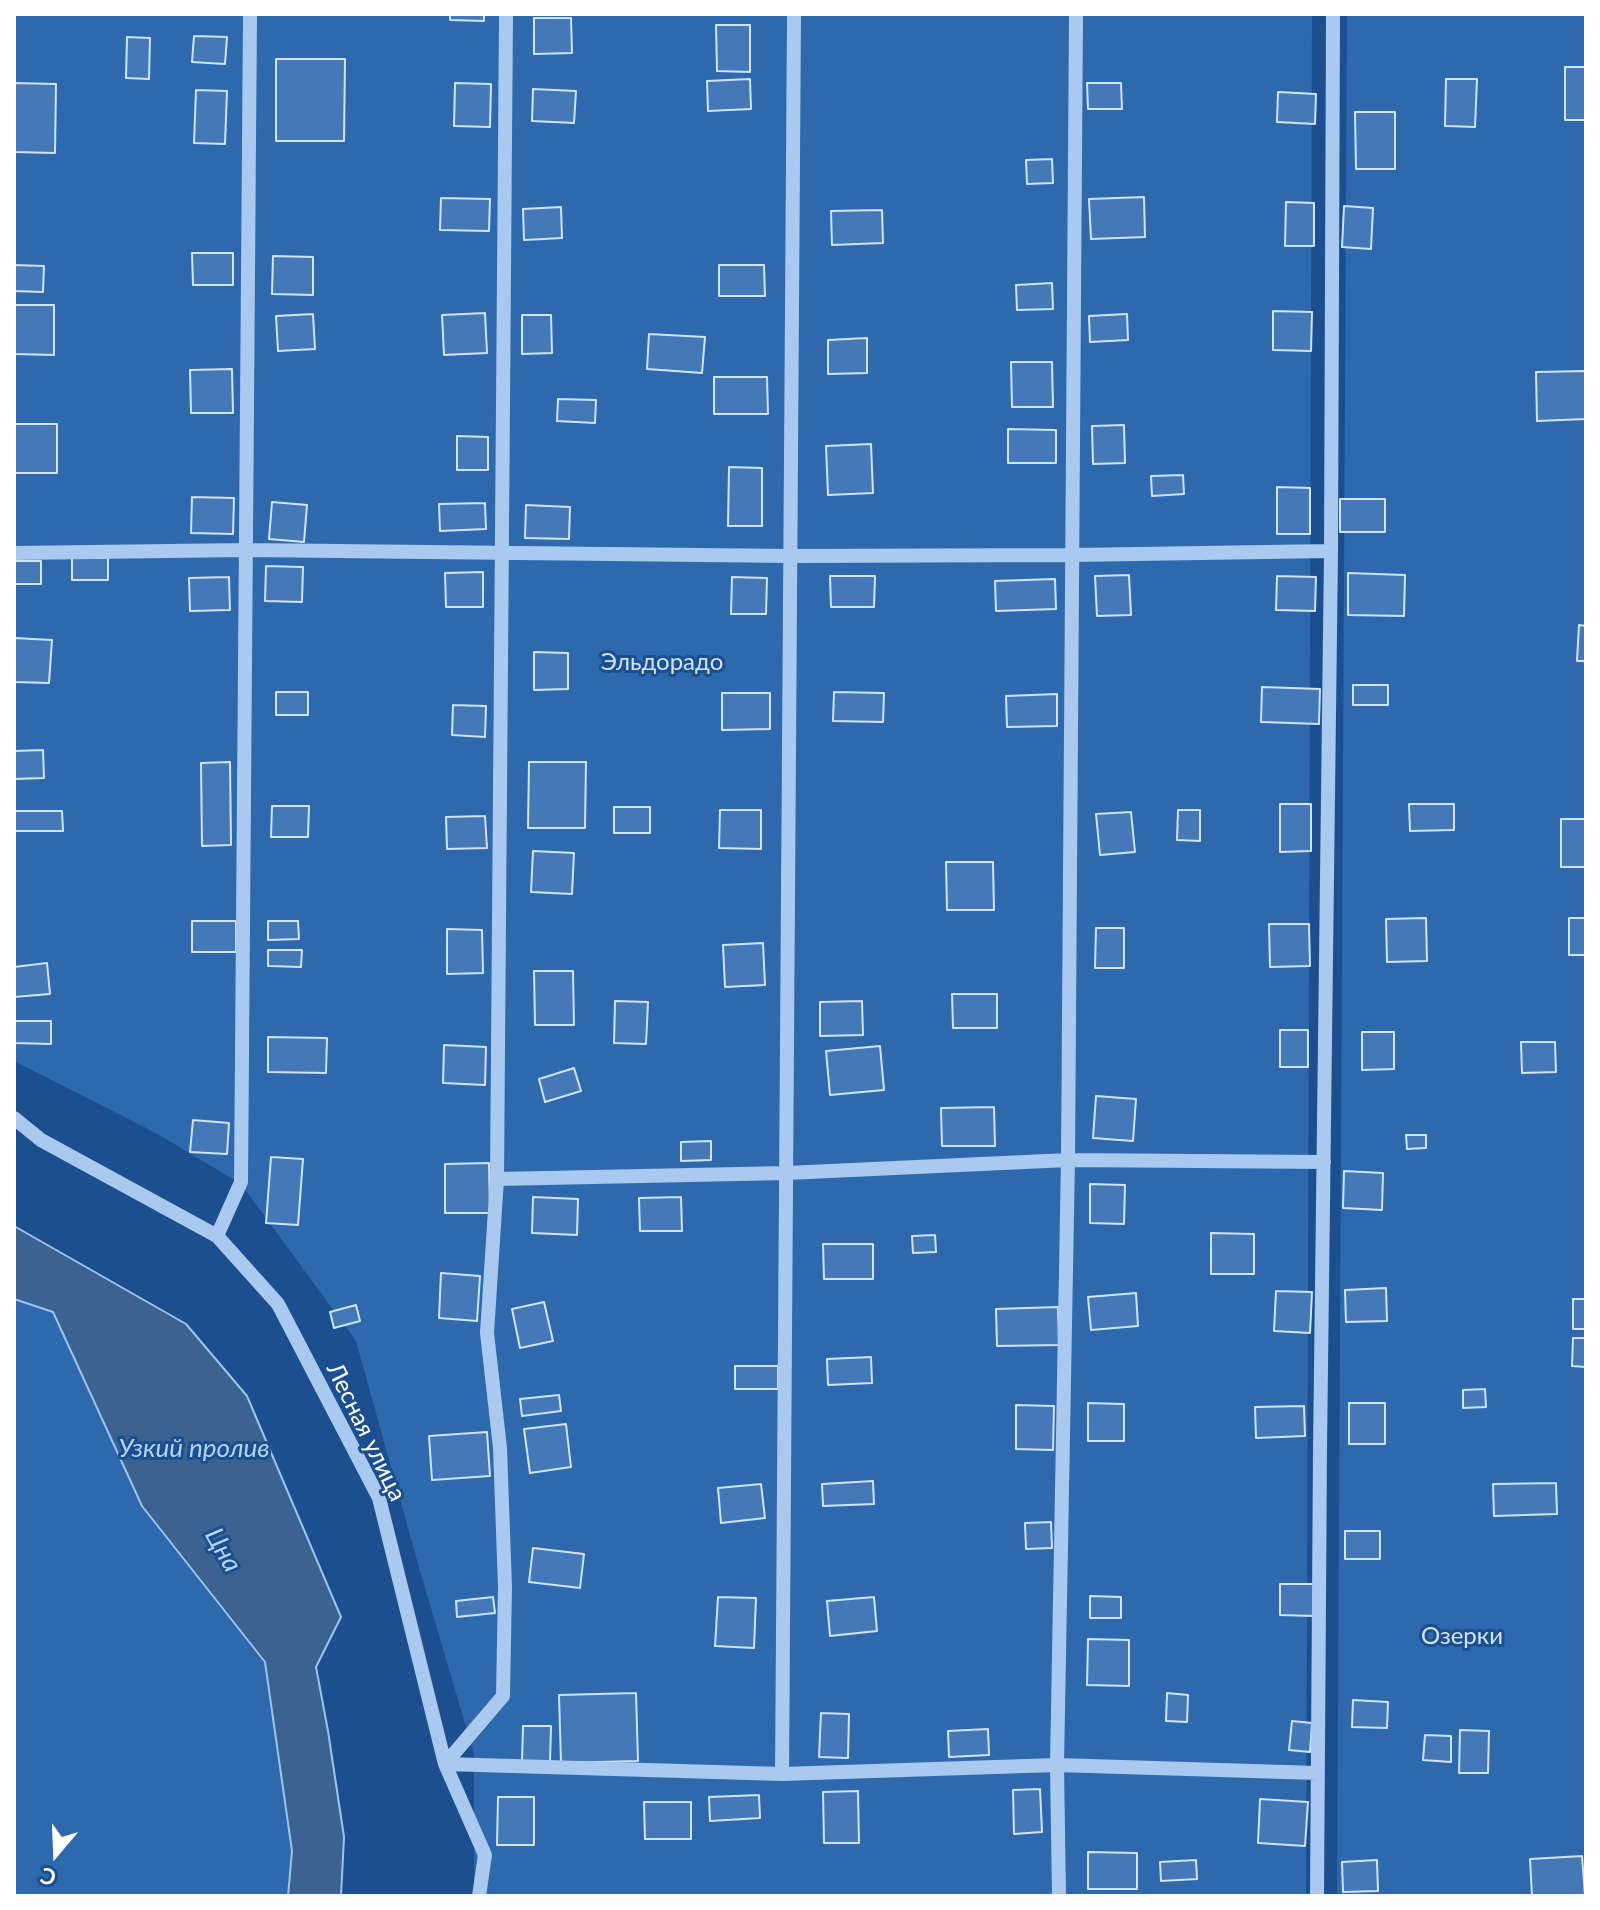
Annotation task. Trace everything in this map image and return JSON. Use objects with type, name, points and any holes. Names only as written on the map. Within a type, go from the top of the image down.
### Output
[{"type":"street","points":[[217,1236],[241,1182],[250,14]]},
{"type":"street","points":[[445,1764],[503,1696],[505,1587],[500,1448],[487,1333],[497,1179],[506,14]]},
{"type":"street","points":[[782,1774],[794,14]]},
{"type":"street","points":[[1059,1896],[1057,1765],[1068,1160],[1076,14]]},
{"type":"street","points":[[1317,1896],[1331,551],[1333,14]]},
{"type":"street","points":[[14,553],[246,550],[791,556],[1331,551]]},
{"type":"street","name":"Лесная улица","points":[[14,1118],[41,1140],[217,1236],[278,1304],[379,1498],[445,1764],[485,1855],[479,1896]]},
{"type":"street","points":[[497,1179],[787,1173],[1068,1160],[1324,1162]]},
{"type":"street","points":[[445,1764],[782,1774],[1057,1765],[1317,1773]]},
{"type":"green space","name":"Эльдорадо","points":[[14,14],[1312,14],[1306,1896],[474,1896],[474,1754],[356,1341],[241,1184],[156,1133],[14,1061]]},
{"type":"green space","name":"Озерки","points":[[1347,14],[1586,14],[1586,1896],[1337,1896]]},
{"type":"green space","points":[[14,1299],[53,1312],[142,1506],[265,1661],[292,1851],[288,1896],[14,1896]]},
{"type":"water","name":"Узкий пролив","points":[[14,1226],[186,1324],[247,1396],[341,1617],[316,1667],[344,1837],[341,1896],[288,1896],[292,1851],[265,1662],[142,1506],[53,1312],[14,1299]]},
{"type":"building","points":[[450,14],[484,14],[484,21],[450,20]]},
{"type":"building","points":[[534,18],[571,18],[572,53],[534,54]]},
{"type":"building","points":[[716,25],[750,25],[750,72],[717,71]]},
{"type":"building","points":[[194,36],[227,37],[225,64],[192,62]]},
{"type":"building","points":[[127,37],[150,38],[149,79],[126,78]]},
{"type":"building","points":[[276,59],[345,59],[344,141],[276,141]]},
{"type":"building","points":[[1565,67],[1586,67],[1586,120],[1565,120]]},
{"type":"building","points":[[750,79],[751,109],[708,111],[707,81]]},
{"type":"building","points":[[1446,79],[1477,79],[1475,127],[1445,126]]},
{"type":"building","points":[[14,83],[56,84],[55,153],[14,152]]},
{"type":"building","points":[[455,83],[491,84],[490,127],[454,126]]},
{"type":"building","points":[[1087,83],[1121,83],[1122,109],[1088,109]]},
{"type":"building","points":[[533,89],[576,91],[574,123],[532,121]]},
{"type":"building","points":[[196,90],[227,91],[225,144],[194,143]]},
{"type":"building","points":[[1278,92],[1316,94],[1315,124],[1277,122]]},
{"type":"building","points":[[1355,112],[1395,112],[1395,169],[1356,169]]},
{"type":"building","points":[[1052,159],[1053,183],[1027,184],[1026,160]]},
{"type":"building","points":[[1144,197],[1145,237],[1091,239],[1089,199]]},
{"type":"building","points":[[441,198],[490,199],[489,231],[440,230]]},
{"type":"building","points":[[1286,202],[1314,203],[1314,246],[1285,246]]},
{"type":"building","points":[[1344,206],[1373,208],[1371,249],[1342,247]]},
{"type":"building","points":[[561,207],[562,238],[524,240],[523,209]]},
{"type":"building","points":[[882,210],[883,243],[832,245],[831,211]]},
{"type":"building","points":[[192,253],[233,253],[233,285],[193,285]]},
{"type":"building","points":[[273,256],[313,257],[313,295],[272,294]]},
{"type":"building","points":[[14,265],[44,266],[43,292],[14,291]]},
{"type":"building","points":[[719,265],[764,265],[765,296],[719,296]]},
{"type":"building","points":[[1052,283],[1053,309],[1017,310],[1016,285]]},
{"type":"building","points":[[14,305],[54,305],[54,355],[14,354]]},
{"type":"building","points":[[1273,311],[1312,312],[1311,351],[1273,350]]},
{"type":"building","points":[[485,313],[487,353],[444,355],[442,315]]},
{"type":"building","points":[[313,314],[315,349],[278,351],[276,316]]},
{"type":"building","points":[[1127,314],[1128,340],[1090,342],[1089,316]]},
{"type":"building","points":[[522,315],[551,315],[552,353],[522,354]]},
{"type":"building","points":[[649,334],[705,337],[702,373],[647,369]]},
{"type":"building","points":[[867,338],[867,373],[828,374],[828,340]]},
{"type":"building","points":[[1011,362],[1052,362],[1053,407],[1012,407]]},
{"type":"building","points":[[232,369],[233,413],[191,413],[190,370]]},
{"type":"building","points":[[1586,371],[1586,419],[1537,421],[1536,372]]},
{"type":"building","points":[[714,377],[767,377],[768,414],[714,414]]},
{"type":"building","points":[[558,399],[596,400],[595,423],[557,421]]},
{"type":"building","points":[[14,424],[57,424],[57,473],[14,473]]},
{"type":"building","points":[[1124,425],[1125,463],[1093,464],[1092,426]]},
{"type":"building","points":[[1008,429],[1056,430],[1056,463],[1008,463]]},
{"type":"building","points":[[457,436],[488,437],[488,470],[457,470]]},
{"type":"building","points":[[871,444],[873,493],[828,495],[826,446]]},
{"type":"building","points":[[729,467],[762,468],[762,526],[728,526]]},
{"type":"building","points":[[1183,475],[1184,494],[1152,496],[1151,476]]},
{"type":"building","points":[[1277,487],[1310,488],[1310,534],[1277,534]]},
{"type":"building","points":[[192,497],[234,498],[233,534],[191,533]]},
{"type":"building","points":[[1340,499],[1385,499],[1385,532],[1340,532]]},
{"type":"building","points":[[272,502],[307,505],[304,542],[269,539]]},
{"type":"building","points":[[485,503],[486,529],[440,531],[439,504]]},
{"type":"building","points":[[526,505],[570,507],[569,539],[525,538]]},
{"type":"building","points":[[72,558],[108,558],[108,580],[72,580]]},
{"type":"building","points":[[14,561],[41,561],[41,584],[14,584]]},
{"type":"building","points":[[266,566],[303,567],[302,602],[265,601]]},
{"type":"building","points":[[483,572],[483,607],[446,607],[445,573]]},
{"type":"building","points":[[1348,573],[1405,575],[1404,616],[1348,615]]},
{"type":"building","points":[[1129,575],[1131,615],[1097,616],[1095,576]]},
{"type":"building","points":[[830,576],[875,576],[874,607],[831,607]]},
{"type":"building","points":[[1277,576],[1316,577],[1315,611],[1276,610]]},
{"type":"building","points":[[229,577],[230,610],[190,611],[189,578]]},
{"type":"building","points":[[732,577],[767,578],[766,614],[731,614]]},
{"type":"building","points":[[1055,579],[1056,609],[996,611],[995,581]]},
{"type":"building","points":[[1579,625],[1586,626],[1586,661],[1577,661]]},
{"type":"building","points":[[15,638],[52,640],[49,683],[14,682]]},
{"type":"building","points":[[534,652],[568,653],[568,689],[534,690]]},
{"type":"building","points":[[1353,685],[1388,685],[1388,705],[1353,705]]},
{"type":"building","points":[[1262,687],[1320,689],[1319,724],[1261,722]]},
{"type":"building","points":[[276,692],[308,692],[308,715],[276,715]]},
{"type":"building","points":[[834,692],[884,693],[883,722],[833,721]]},
{"type":"building","points":[[722,693],[770,693],[770,729],[722,730]]},
{"type":"building","points":[[1057,694],[1057,726],[1007,727],[1006,696]]},
{"type":"building","points":[[453,705],[486,706],[485,737],[452,735]]},
{"type":"building","points":[[43,750],[44,778],[14,779],[14,751]]},
{"type":"building","points":[[230,762],[231,845],[202,846],[201,763]]},
{"type":"building","points":[[529,762],[586,762],[585,828],[528,828]]},
{"type":"building","points":[[1280,804],[1311,804],[1311,851],[1280,852]]},
{"type":"building","points":[[1409,804],[1454,804],[1454,830],[1410,831]]},
{"type":"building","points":[[272,806],[309,806],[308,837],[271,837]]},
{"type":"building","points":[[614,807],[650,807],[650,833],[614,833]]},
{"type":"building","points":[[720,810],[761,810],[761,849],[719,848]]},
{"type":"building","points":[[1178,810],[1200,810],[1200,841],[1177,840]]},
{"type":"building","points":[[14,811],[62,811],[63,831],[14,831]]},
{"type":"building","points":[[1131,812],[1135,852],[1100,855],[1096,814]]},
{"type":"building","points":[[485,816],[487,848],[447,849],[446,817]]},
{"type":"building","points":[[1561,819],[1586,819],[1586,867],[1561,867]]},
{"type":"building","points":[[533,851],[574,853],[572,894],[531,892]]},
{"type":"building","points":[[946,862],[993,862],[994,910],[947,910]]},
{"type":"building","points":[[1426,918],[1427,961],[1387,962],[1386,919]]},
{"type":"building","points":[[1569,918],[1586,918],[1586,955],[1569,955]]},
{"type":"building","points":[[192,921],[236,921],[236,952],[192,952]]},
{"type":"building","points":[[268,921],[298,921],[299,939],[268,940]]},
{"type":"building","points":[[1269,924],[1309,924],[1310,966],[1270,967]]},
{"type":"building","points":[[1096,928],[1124,928],[1124,968],[1095,968]]},
{"type":"building","points":[[447,929],[482,930],[483,973],[447,974]]},
{"type":"building","points":[[763,943],[765,985],[725,987],[723,945]]},
{"type":"building","points":[[268,950],[302,950],[301,967],[268,966]]},
{"type":"building","points":[[47,963],[50,994],[14,997],[14,967]]},
{"type":"building","points":[[534,971],[573,971],[574,1025],[535,1025]]},
{"type":"building","points":[[952,994],[997,994],[997,1028],[953,1028]]},
{"type":"building","points":[[615,1001],[648,1002],[646,1044],[614,1043]]},
{"type":"building","points":[[862,1001],[863,1035],[820,1036],[820,1002]]},
{"type":"building","points":[[14,1021],[51,1021],[51,1044],[14,1043]]},
{"type":"building","points":[[1280,1030],[1308,1030],[1308,1067],[1280,1067]]},
{"type":"building","points":[[1362,1032],[1394,1032],[1394,1069],[1362,1070]]},
{"type":"building","points":[[268,1037],[327,1038],[326,1073],[268,1072]]},
{"type":"building","points":[[1521,1042],[1555,1042],[1556,1072],[1522,1073]]},
{"type":"building","points":[[444,1045],[486,1047],[485,1085],[443,1083]]},
{"type":"building","points":[[880,1046],[884,1090],[830,1095],[826,1051]]},
{"type":"building","points":[[574,1068],[581,1091],[545,1102],[539,1079]]},
{"type":"building","points":[[1096,1096],[1136,1099],[1133,1141],[1093,1138]]},
{"type":"building","points":[[994,1107],[995,1146],[942,1146],[941,1108]]},
{"type":"building","points":[[193,1120],[229,1123],[227,1154],[190,1152]]},
{"type":"building","points":[[1406,1135],[1426,1135],[1426,1148],[1407,1149]]},
{"type":"building","points":[[711,1141],[711,1160],[681,1161],[681,1142]]},
{"type":"building","points":[[271,1157],[303,1159],[298,1225],[266,1223]]},
{"type":"building","points":[[489,1163],[490,1213],[445,1213],[445,1164]]},
{"type":"building","points":[[1344,1171],[1383,1173],[1382,1210],[1343,1208]]},
{"type":"building","points":[[1090,1184],[1125,1185],[1124,1224],[1090,1223]]},
{"type":"building","points":[[533,1197],[578,1199],[577,1235],[532,1233]]},
{"type":"building","points":[[681,1197],[682,1231],[640,1231],[639,1198]]},
{"type":"building","points":[[1211,1233],[1254,1234],[1254,1274],[1211,1274]]},
{"type":"building","points":[[935,1235],[936,1252],[913,1253],[912,1236]]},
{"type":"building","points":[[823,1244],[873,1244],[873,1279],[824,1279]]},
{"type":"building","points":[[441,1273],[480,1276],[477,1321],[439,1318]]},
{"type":"building","points":[[1386,1288],[1387,1321],[1346,1322],[1345,1290]]},
{"type":"building","points":[[1276,1291],[1312,1292],[1310,1333],[1274,1331]]},
{"type":"building","points":[[1136,1293],[1138,1326],[1091,1330],[1088,1297]]},
{"type":"building","points":[[1573,1299],[1586,1299],[1586,1329],[1573,1329]]},
{"type":"building","points":[[544,1302],[553,1341],[520,1348],[512,1309]]},
{"type":"building","points":[[356,1305],[360,1321],[334,1328],[330,1312]]},
{"type":"building","points":[[1058,1307],[1059,1345],[997,1346],[996,1309]]},
{"type":"building","points":[[1573,1338],[1586,1338],[1586,1367],[1572,1366]]},
{"type":"building","points":[[871,1357],[872,1383],[828,1385],[827,1359]]},
{"type":"building","points":[[735,1366],[778,1366],[778,1389],[735,1389]]},
{"type":"building","points":[[1485,1389],[1486,1407],[1463,1408],[1463,1390]]},
{"type":"building","points":[[559,1395],[561,1411],[522,1416],[520,1399]]},
{"type":"building","points":[[1088,1403],[1124,1404],[1124,1441],[1088,1441]]},
{"type":"building","points":[[1349,1403],[1385,1403],[1385,1444],[1349,1444]]},
{"type":"building","points":[[1016,1405],[1054,1406],[1053,1450],[1016,1449]]},
{"type":"building","points":[[1304,1406],[1305,1436],[1256,1438],[1255,1407]]},
{"type":"building","points":[[566,1424],[571,1467],[530,1473],[524,1429]]},
{"type":"building","points":[[487,1432],[490,1476],[432,1480],[429,1436]]},
{"type":"building","points":[[873,1481],[874,1504],[823,1506],[822,1484]]},
{"type":"building","points":[[1556,1483],[1557,1514],[1494,1516],[1493,1484]]},
{"type":"building","points":[[761,1484],[765,1518],[721,1523],[718,1488]]},
{"type":"building","points":[[1051,1522],[1052,1548],[1026,1549],[1025,1523]]},
{"type":"building","points":[[1345,1531],[1380,1531],[1380,1559],[1345,1559]]},
{"type":"building","points":[[533,1548],[584,1554],[580,1588],[529,1582]]},
{"type":"building","points":[[1280,1584],[1314,1584],[1314,1616],[1280,1615]]},
{"type":"building","points":[[1090,1596],[1121,1597],[1121,1618],[1090,1618]]},
{"type":"building","points":[[493,1597],[495,1613],[457,1617],[456,1601]]},
{"type":"building","points":[[718,1597],[756,1598],[754,1648],[715,1646]]},
{"type":"building","points":[[874,1597],[877,1631],[830,1636],[827,1601]]},
{"type":"building","points":[[1088,1639],[1129,1640],[1129,1686],[1087,1685]]},
{"type":"building","points":[[636,1693],[638,1761],[561,1763],[559,1695]]},
{"type":"building","points":[[1167,1693],[1188,1695],[1187,1722],[1166,1721]]},
{"type":"building","points":[[1353,1700],[1388,1702],[1387,1728],[1352,1727]]},
{"type":"building","points":[[821,1713],[849,1714],[848,1758],[819,1757]]},
{"type":"building","points":[[1292,1721],[1312,1723],[1310,1752],[1289,1750]]},
{"type":"building","points":[[523,1726],[551,1726],[550,1762],[522,1761]]},
{"type":"building","points":[[988,1729],[989,1755],[949,1757],[948,1731]]},
{"type":"building","points":[[1460,1730],[1489,1731],[1488,1773],[1459,1773]]},
{"type":"building","points":[[1425,1735],[1451,1736],[1451,1762],[1423,1760]]},
{"type":"building","points":[[1040,1789],[1042,1832],[1014,1834],[1013,1790]]},
{"type":"building","points":[[858,1791],[859,1843],[824,1843],[823,1792]]},
{"type":"building","points":[[759,1795],[760,1818],[710,1821],[709,1797]]},
{"type":"building","points":[[498,1797],[534,1797],[534,1845],[497,1845]]},
{"type":"building","points":[[1260,1799],[1308,1802],[1305,1846],[1258,1843]]},
{"type":"building","points":[[644,1802],[691,1802],[691,1839],[645,1839]]},
{"type":"building","points":[[1088,1852],[1137,1853],[1137,1889],[1088,1889]]},
{"type":"building","points":[[1582,1856],[1585,1896],[1532,1896],[1530,1859]]},
{"type":"building","points":[[1196,1860],[1197,1879],[1161,1881],[1160,1862]]},
{"type":"building","points":[[1377,1860],[1378,1891],[1343,1892],[1342,1862]]},
{"type":"water label","name":"Цна","points":[[223,1550]]}]
